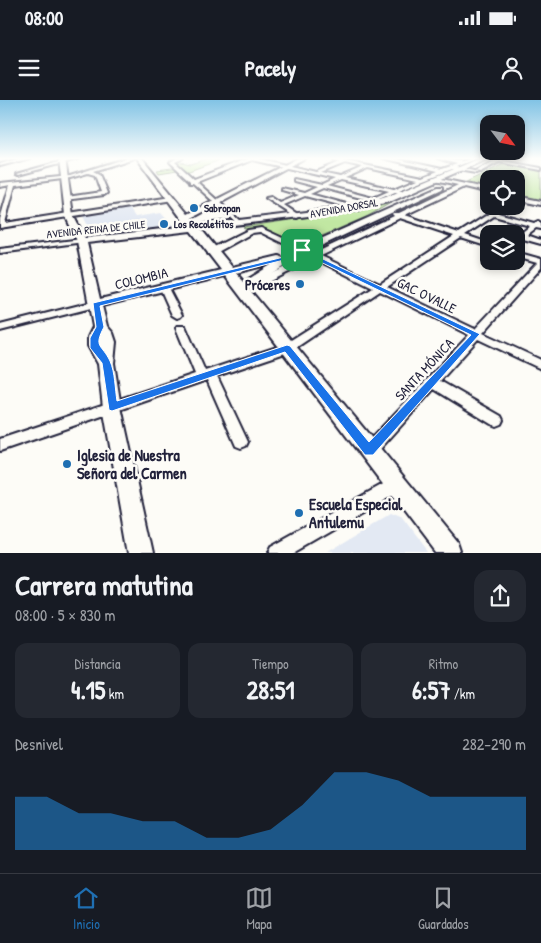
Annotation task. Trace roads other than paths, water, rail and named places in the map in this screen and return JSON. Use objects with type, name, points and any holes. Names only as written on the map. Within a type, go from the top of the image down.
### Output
[{"type":"main road","points":[[64,179],[69,214],[82,241]]},
{"type":"main road","points":[[155,179],[369,451]]},
{"type":"main road","points":[[186,218],[262,179]]},
{"type":"main road","name":"AVENIDA DORSAL","points":[[194,229],[358,208],[404,193],[433,179]]},
{"type":"main road","name":"AVENIDA DORSAL","points":[[240,289],[302,250],[459,179]]},
{"type":"main road","name":"AVENIDA REINA DE CHILE","points":[[82,241],[194,229]]},
{"type":"main road","points":[[96,304],[100,327],[94,338],[94,348],[106,362],[112,407],[141,553]]},
{"type":"main road","points":[[396,485],[450,553]]},
{"type":"street","points":[[1,184],[41,179]]},
{"type":"street","points":[[67,199],[104,193],[99,179]]},
{"type":"street","points":[[189,179],[238,222]]},
{"type":"street","points":[[192,182],[199,179]]},
{"type":"street","points":[[280,205],[339,179]]},
{"type":"street","points":[[340,179],[404,193]]},
{"type":"street","name":"AVENIDA DORSAL","points":[[374,199],[424,179]]},
{"type":"street","points":[[444,179],[480,189]]},
{"type":"street","points":[[296,180],[383,201]]},
{"type":"street","points":[[366,185],[374,180]]},
{"type":"street","points":[[12,183],[1,226],[171,199]]},
{"type":"street","points":[[262,282],[462,185]]},
{"type":"street","points":[[284,188],[358,208]]},
{"type":"street","points":[[269,198],[297,216]]},
{"type":"street","points":[[525,200],[541,204]]},
{"type":"street","points":[[387,212],[480,242]]},
{"type":"street","points":[[0,445],[287,348],[491,215]]},
{"type":"street","points":[[497,215],[539,225]]},
{"type":"street","points":[[525,234],[539,225]]},
{"type":"street","name":"GAC OVALLE","points":[[211,252],[257,230],[541,365]]},
{"type":"street","points":[[525,239],[541,242]]},
{"type":"street","points":[[82,241],[96,304]]},
{"type":"street","name":"AVENIDA REINA DE CHILE","points":[[0,251],[82,241]]},
{"type":"street","points":[[0,258],[16,249]]},
{"type":"street","name":"COLOMBIA","points":[[0,328],[290,257]]},
{"type":"street","points":[[525,257],[541,262]]},
{"type":"street","name":"SANTA MÓNICA","points":[[369,451],[541,262]]},
{"type":"street","points":[[164,288],[177,315]]},
{"type":"street","points":[[181,328],[241,442]]},
{"type":"street","points":[[432,382],[496,420]]},
{"type":"street","points":[[276,553],[396,485],[369,451]]},
{"type":"place","name":"Sabropan","points":[[194,208]]},
{"type":"place","name":"Los Recoletitos","points":[[164,224]]},
{"type":"place","name":"Próceres","points":[[300,284]]},
{"type":"place","name":"Iglesia de Nuestra Señora del Carmen","points":[[67,464]]},
{"type":"place","name":"Escuela Especial Antulemu","points":[[299,513]]}]
